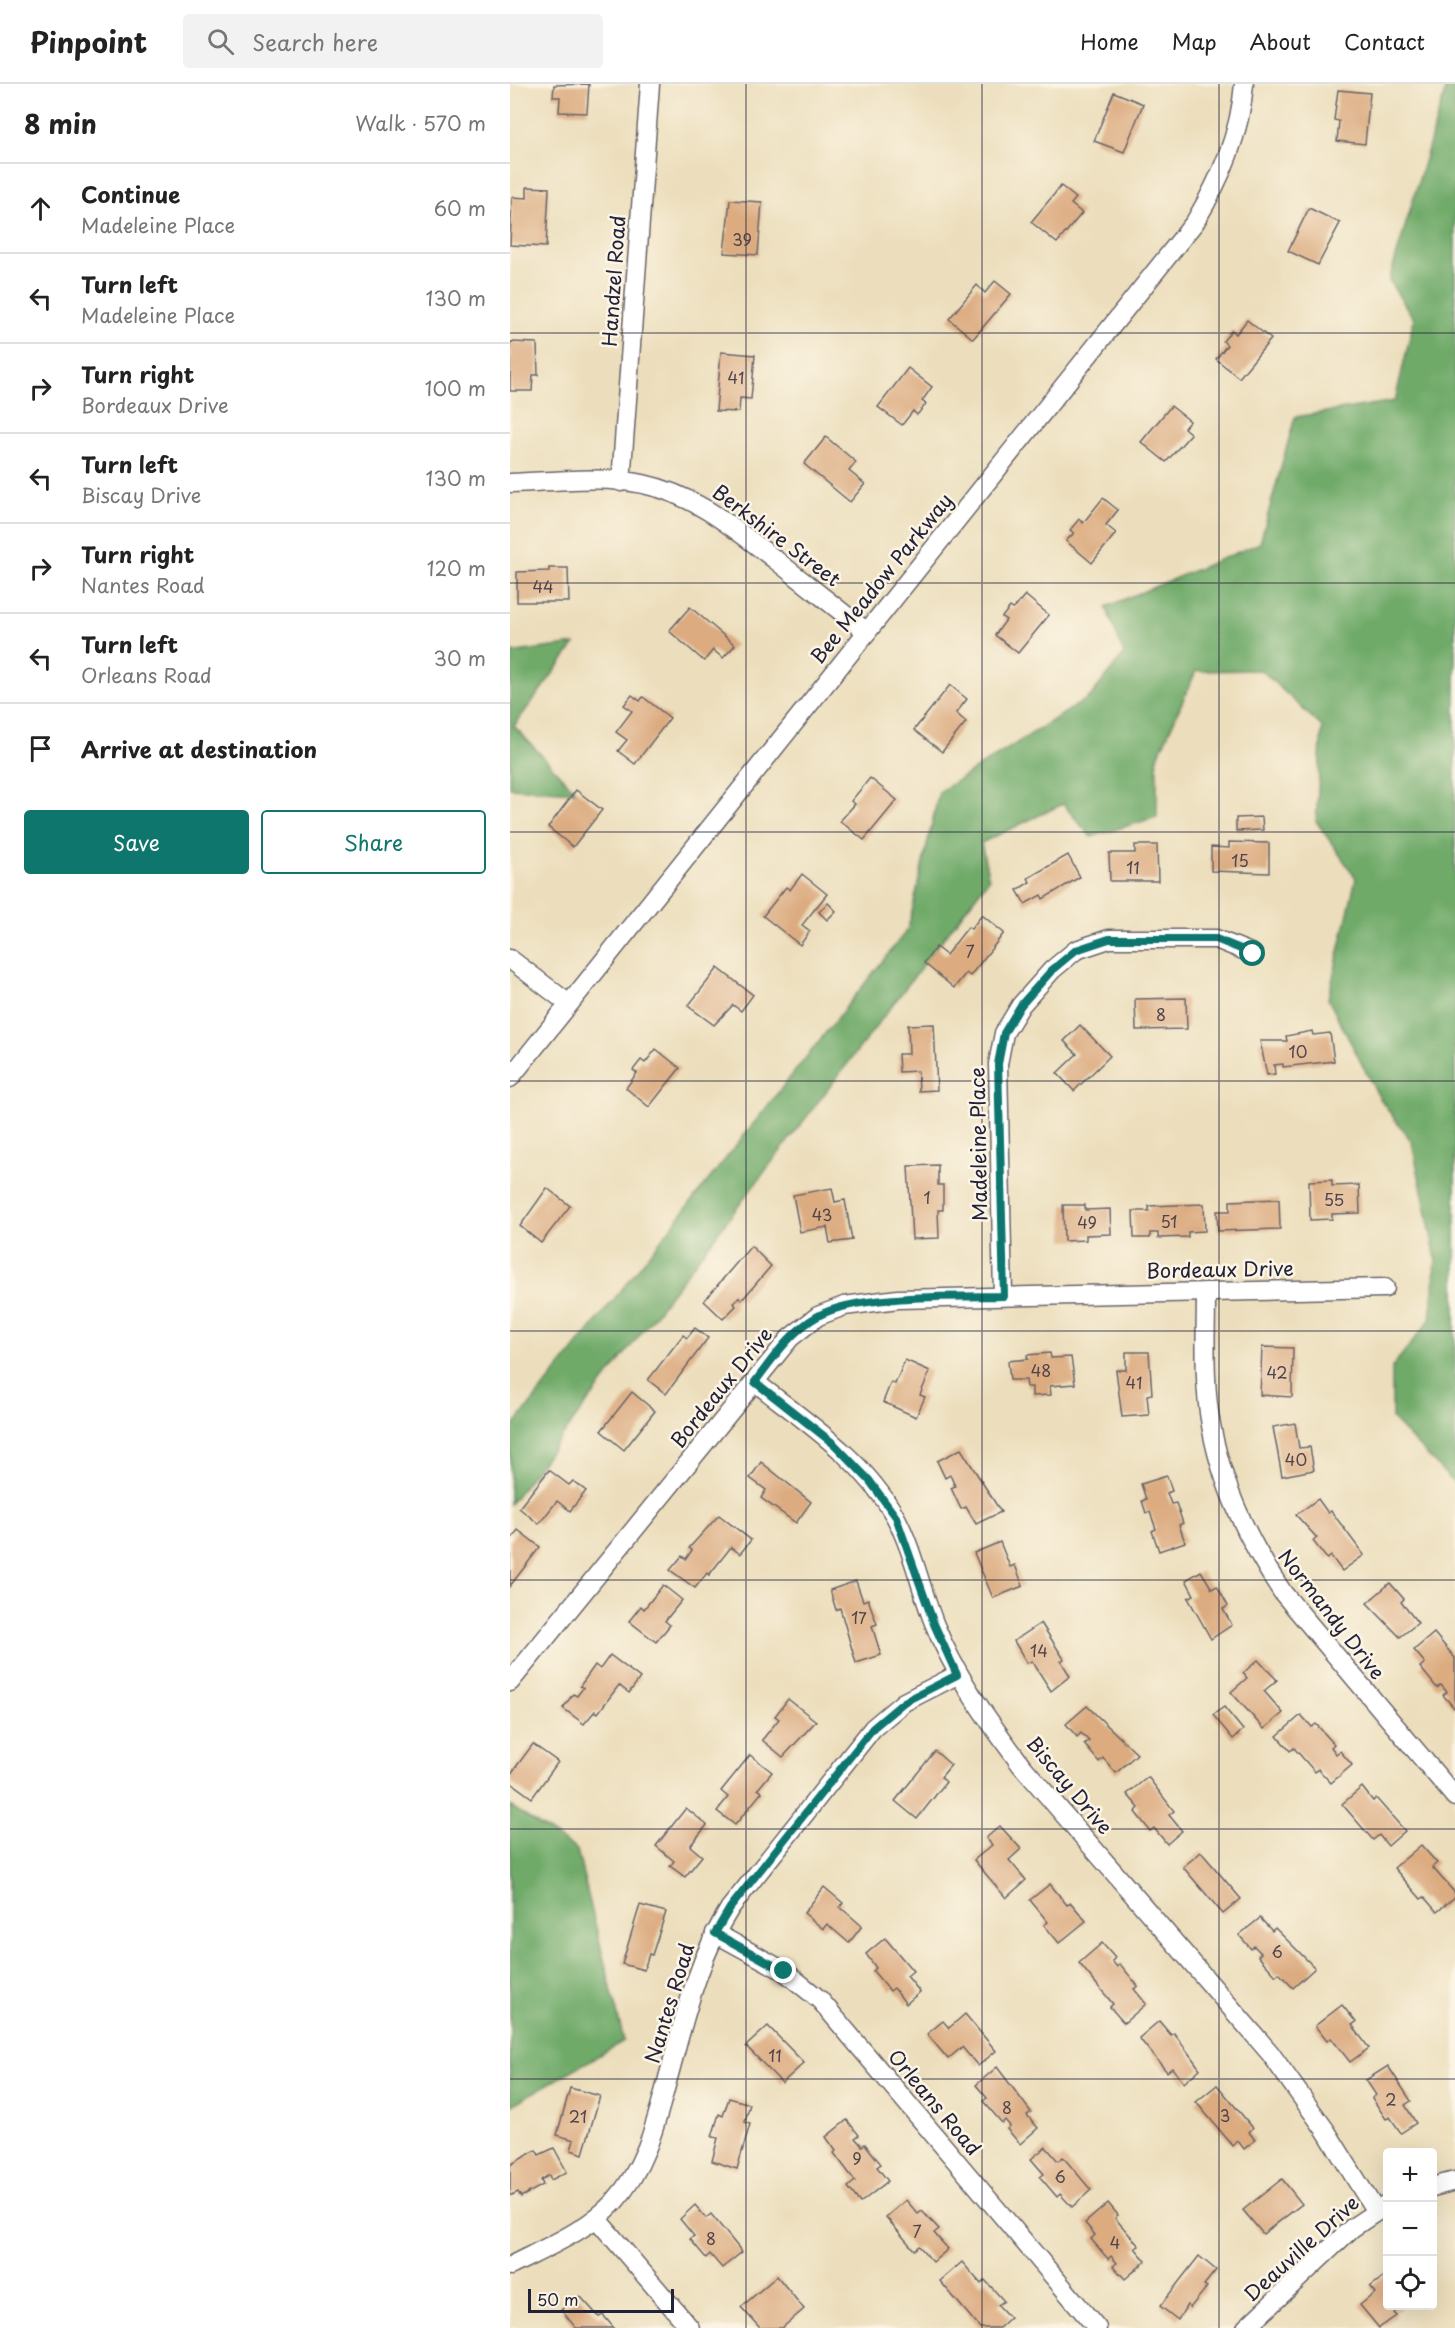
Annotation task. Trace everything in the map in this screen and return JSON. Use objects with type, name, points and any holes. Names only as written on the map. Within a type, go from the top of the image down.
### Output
[{"type":"street","name":"Handzel Road","points":[[621,482],[650,84]]},
{"type":"street","name":"Bee Meadow Parkway","points":[[510,1078],[1195,222],[1226,165],[1237,126],[1244,84]]},
{"type":"street","name":"Berkshire Street","points":[[510,483],[621,482],[637,483],[666,490],[711,511],[867,632]]},
{"type":"street","name":"Madeleine Place","points":[[1004,1296],[998,1064],[1004,1033],[1021,1005],[1052,970],[1076,950],[1109,939],[1216,939],[1253,954]]},
{"type":"street","points":[[510,959],[569,1004]]},
{"type":"street","name":"Bordeaux Drive","points":[[510,1682],[790,1338],[818,1316],[844,1306],[898,1299],[1385,1288]]},
{"type":"street","name":"Normandy Drive","points":[[1206,1292],[1206,1376],[1211,1424],[1223,1476],[1243,1526],[1261,1560],[1283,1593],[1455,1797]]},
{"type":"street","name":"Biscay Drive","points":[[755,1382],[834,1444],[869,1480],[896,1517],[934,1624],[957,1675],[1022,1766],[1270,2053],[1381,2207]]},
{"type":"street","name":"Nantes Road","points":[[510,2266],[596,2218],[614,2201],[635,2174],[652,2137],[694,1984],[715,1933],[730,1908],[873,1728],[904,1702],[957,1675]]},
{"type":"street","name":"Orleans Road","points":[[715,1933],[784,1971],[820,2000],[1097,2328]]},
{"type":"street","points":[[1437,2186],[1455,2181]]},
{"type":"street","name":"Deauville Drive","points":[[1246,2328],[1352,2228],[1381,2207]]},
{"type":"street","points":[[596,2218],[690,2328]]},
{"type":"green space","points":[[1444,84],[1455,84],[1455,1484],[1392,1419],[1392,1367],[1430,1320],[1436,1259],[1412,1142],[1380,1099],[1328,999],[1356,878],[1316,821],[1322,727],[1261,670],[1196,671],[1157,759],[1157,817],[1091,837],[1063,804],[981,843],[989,879],[510,1504],[510,1430],[908,929],[939,792],[1090,697],[1124,654],[1106,607],[1260,543],[1295,417],[1395,401],[1414,319],[1389,281],[1445,91]]},
{"type":"green space","points":[[575,644],[514,726],[576,792],[510,788],[510,653]]},
{"type":"green space","points":[[510,1806],[577,1850],[624,2041],[510,2106]]},
{"type":"building","points":[[589,84],[587,113],[559,112],[560,97],[553,97],[554,85]]},
{"type":"building","points":[[1338,90],[1370,93],[1365,144],[1337,141],[1339,121],[1334,120]]},
{"type":"building","points":[[1114,92],[1143,104],[1124,152],[1094,141]]},
{"type":"building","points":[[1061,186],[1076,198],[1071,204],[1082,213],[1057,243],[1031,222]]},
{"type":"building","points":[[527,187],[549,188],[546,247],[510,245],[512,197],[527,198]]},
{"type":"building","points":[[730,200],[762,202],[758,255],[724,253]]},
{"type":"building","points":[[1309,208],[1340,223],[1318,265],[1288,251]]},
{"type":"building","points":[[995,281],[1011,294],[973,339],[949,319],[977,285],[985,293]]},
{"type":"building","points":[[1247,320],[1271,339],[1239,378],[1216,359],[1227,345],[1223,341],[1232,330],[1236,334]]},
{"type":"building","points":[[510,342],[537,343],[538,375],[533,375],[532,391],[510,391]]},
{"type":"building","points":[[721,352],[755,355],[751,399],[740,398],[739,412],[716,411]]},
{"type":"building","points":[[908,368],[932,387],[922,401],[926,404],[917,415],[913,411],[902,425],[878,407]]},
{"type":"building","points":[[1171,406],[1190,421],[1184,428],[1191,434],[1166,462],[1141,442]]},
{"type":"building","points":[[826,437],[856,462],[849,471],[865,484],[850,502],[804,464]]},
{"type":"building","points":[[1103,498],[1118,510],[1106,525],[1116,533],[1092,563],[1066,541],[1074,533],[1070,530],[1079,519],[1083,523]]},
{"type":"building","points":[[549,568],[568,568],[569,602],[517,602],[517,572],[549,571]]},
{"type":"building","points":[[1025,595],[1049,615],[1018,653],[995,635],[1006,620],[1002,617],[1010,607],[1013,609]]},
{"type":"building","points":[[690,607],[735,645],[723,658],[713,650],[704,661],[669,631]]},
{"type":"building","points":[[950,685],[967,699],[956,713],[966,722],[942,752],[914,730]]},
{"type":"building","points":[[632,695],[640,701],[643,697],[670,718],[635,764],[618,751],[627,740],[616,732],[632,711],[624,705]]},
{"type":"building","points":[[870,778],[897,800],[864,840],[840,821],[855,804],[851,801]]},
{"type":"building","points":[[576,790],[602,810],[573,847],[548,827]]},
{"type":"building","points":[[1262,817],[1263,830],[1236,831],[1236,818]]},
{"type":"building","points":[[1229,842],[1269,843],[1269,873],[1211,871],[1211,847],[1229,848]]},
{"type":"building","points":[[1135,845],[1157,845],[1158,881],[1110,881],[1109,853],[1135,853]]},
{"type":"building","points":[[1068,855],[1080,877],[1043,899],[1041,895],[1025,904],[1017,890],[1030,882],[1028,878]]},
{"type":"building","points":[[802,874],[827,894],[802,925],[810,931],[800,945],[763,916],[786,887],[790,890]]},
{"type":"building","points":[[828,903],[836,911],[827,920],[819,912]]},
{"type":"building","points":[[982,915],[1004,933],[970,976],[966,973],[954,988],[924,963],[936,947],[946,955],[968,927],[971,929]]},
{"type":"building","points":[[718,968],[753,995],[741,1011],[733,1005],[714,1025],[688,1006]]},
{"type":"building","points":[[1186,998],[1187,1029],[1136,1030],[1135,999]]},
{"type":"building","points":[[934,1024],[937,1090],[919,1091],[918,1071],[899,1072],[898,1054],[909,1054],[908,1025]]},
{"type":"building","points":[[1080,1025],[1110,1056],[1074,1091],[1057,1073],[1077,1054],[1064,1041]]},
{"type":"building","points":[[1312,1031],[1313,1035],[1330,1033],[1334,1061],[1283,1067],[1283,1064],[1274,1065],[1275,1074],[1267,1075],[1260,1041],[1287,1041],[1286,1036]]},
{"type":"building","points":[[656,1049],[680,1068],[649,1107],[626,1088],[637,1073],[633,1070],[641,1060],[645,1063]]},
{"type":"building","points":[[938,1165],[938,1185],[943,1185],[943,1210],[938,1210],[939,1238],[912,1239],[908,1166]]},
{"type":"building","points":[[1332,1180],[1332,1186],[1359,1185],[1360,1213],[1332,1214],[1332,1219],[1310,1220],[1309,1181]]},
{"type":"building","points":[[547,1188],[570,1206],[541,1243],[520,1226]]},
{"type":"building","points":[[832,1188],[835,1202],[845,1200],[852,1240],[830,1243],[827,1227],[800,1232],[793,1195]]},
{"type":"building","points":[[1279,1199],[1280,1229],[1218,1231],[1217,1211],[1230,1211],[1230,1201]]},
{"type":"building","points":[[1204,1204],[1205,1231],[1188,1232],[1188,1237],[1158,1238],[1158,1233],[1150,1233],[1150,1238],[1134,1238],[1133,1211],[1149,1211],[1149,1206]]},
{"type":"building","points":[[1063,1205],[1085,1205],[1085,1210],[1110,1209],[1111,1234],[1086,1235],[1086,1240],[1064,1241]]},
{"type":"building","points":[[751,1246],[771,1266],[742,1300],[739,1297],[733,1303],[736,1306],[723,1319],[704,1301]]},
{"type":"building","points":[[695,1328],[708,1338],[666,1394],[648,1380],[683,1335],[687,1338]]},
{"type":"building","points":[[1262,1347],[1293,1348],[1292,1397],[1260,1395]]},
{"type":"building","points":[[1126,1352],[1149,1352],[1152,1394],[1147,1395],[1149,1415],[1122,1417],[1116,1370],[1126,1370]]},
{"type":"building","points":[[1050,1353],[1051,1358],[1071,1357],[1075,1384],[1050,1386],[1051,1395],[1032,1396],[1032,1387],[1027,1387],[1026,1380],[1010,1380],[1008,1361],[1028,1359],[1027,1355]]},
{"type":"building","points":[[905,1360],[930,1371],[920,1395],[925,1397],[916,1417],[883,1402],[891,1382],[895,1384]]},
{"type":"building","points":[[632,1392],[655,1411],[624,1450],[601,1431]]},
{"type":"building","points":[[1295,1423],[1299,1448],[1310,1447],[1314,1470],[1282,1476],[1273,1427]]},
{"type":"building","points":[[961,1449],[1001,1512],[976,1524],[966,1507],[961,1509],[951,1488],[955,1486],[950,1475],[945,1478],[937,1461]]},
{"type":"building","points":[[761,1462],[811,1502],[796,1523],[761,1498],[766,1490],[750,1478]]},
{"type":"building","points":[[549,1470],[569,1485],[573,1481],[586,1491],[570,1511],[557,1501],[539,1524],[519,1508]]},
{"type":"building","points":[[1167,1476],[1172,1491],[1167,1493],[1171,1504],[1176,1503],[1183,1523],[1179,1525],[1185,1542],[1159,1551],[1152,1531],[1156,1529],[1150,1512],[1146,1513],[1142,1501],[1146,1499],[1141,1484]]},
{"type":"building","points":[[1318,1499],[1328,1513],[1331,1511],[1364,1555],[1342,1571],[1331,1556],[1327,1559],[1313,1541],[1317,1538],[1296,1515]]},
{"type":"building","points":[[719,1515],[751,1540],[740,1554],[731,1547],[709,1575],[707,1573],[695,1588],[670,1570],[682,1556],[686,1559],[692,1550],[689,1548]]},
{"type":"building","points":[[518,1530],[540,1547],[510,1586],[510,1541]]},
{"type":"building","points":[[1000,1542],[1010,1567],[1015,1565],[1023,1586],[993,1598],[974,1553]]},
{"type":"building","points":[[1201,1571],[1212,1589],[1217,1586],[1228,1606],[1223,1609],[1232,1625],[1211,1639],[1188,1598],[1194,1595],[1186,1580]]},
{"type":"building","points":[[856,1581],[863,1601],[868,1599],[877,1624],[872,1626],[881,1655],[856,1663],[840,1608],[836,1610],[830,1590]]},
{"type":"building","points":[[1390,1583],[1404,1599],[1401,1602],[1418,1623],[1400,1637],[1367,1603]]},
{"type":"building","points":[[663,1585],[682,1600],[665,1621],[670,1625],[656,1642],[629,1621],[641,1606],[644,1609]]},
{"type":"building","points":[[1041,1623],[1064,1659],[1061,1661],[1070,1676],[1051,1691],[1032,1661],[1027,1663],[1014,1641]]},
{"type":"building","points":[[1434,1633],[1455,1658],[1455,1709],[1443,1695],[1447,1692],[1441,1685],[1437,1688],[1420,1667],[1425,1663],[1414,1650]]},
{"type":"building","points":[[610,1655],[640,1678],[629,1693],[619,1685],[598,1713],[595,1711],[584,1724],[563,1708],[573,1694],[577,1696],[583,1688],[580,1686],[595,1665],[600,1669]]},
{"type":"building","points":[[1258,1660],[1277,1680],[1264,1691],[1283,1713],[1264,1729],[1231,1692],[1247,1678],[1243,1673]]},
{"type":"building","points":[[788,1699],[816,1721],[783,1757],[762,1740],[779,1719],[775,1716]]},
{"type":"building","points":[[1087,1706],[1137,1754],[1116,1773],[1103,1758],[1099,1762],[1084,1744],[1089,1741],[1081,1733],[1077,1737],[1066,1724]]},
{"type":"building","points":[[1224,1707],[1243,1730],[1233,1739],[1213,1715]]},
{"type":"building","points":[[1301,1715],[1312,1727],[1316,1724],[1334,1744],[1331,1747],[1336,1754],[1340,1751],[1352,1765],[1331,1783],[1318,1769],[1315,1772],[1294,1748],[1290,1751],[1277,1736]]},
{"type":"building","points":[[533,1744],[558,1762],[532,1798],[510,1782],[510,1775]]},
{"type":"building","points":[[935,1751],[951,1765],[941,1777],[946,1782],[917,1819],[895,1801]]},
{"type":"building","points":[[750,1755],[772,1772],[758,1789],[762,1792],[735,1825],[717,1811],[728,1797],[721,1791]]},
{"type":"building","points":[[1148,1777],[1174,1811],[1169,1815],[1182,1831],[1167,1844],[1154,1828],[1150,1831],[1135,1812],[1139,1808],[1127,1794]]},
{"type":"building","points":[[1362,1787],[1373,1801],[1376,1798],[1405,1831],[1388,1846],[1379,1835],[1373,1840],[1342,1804]]},
{"type":"building","points":[[686,1808],[707,1825],[690,1846],[702,1856],[685,1877],[670,1866],[674,1861],[656,1846]]},
{"type":"building","points":[[1000,1826],[1021,1849],[1009,1860],[1026,1880],[1006,1898],[974,1860],[992,1845],[986,1838]]},
{"type":"building","points":[[1421,1845],[1437,1863],[1432,1867],[1455,1893],[1455,1897],[1437,1912],[1424,1897],[1421,1899],[1394,1868]]},
{"type":"building","points":[[1201,1852],[1241,1899],[1223,1914],[1183,1867]]},
{"type":"building","points":[[1050,1884],[1067,1905],[1071,1903],[1086,1921],[1059,1943],[1044,1925],[1048,1922],[1030,1900]]},
{"type":"building","points":[[824,1887],[843,1903],[840,1907],[862,1926],[849,1943],[827,1924],[823,1929],[804,1913]]},
{"type":"building","points":[[640,1905],[666,1912],[652,1955],[649,1954],[644,1970],[622,1964]]},
{"type":"building","points":[[1260,1918],[1272,1931],[1275,1928],[1315,1968],[1293,1988],[1279,1973],[1276,1976],[1258,1956],[1261,1953],[1254,1946],[1251,1949],[1239,1935]]},
{"type":"building","points":[[885,1938],[913,1971],[907,1976],[920,1992],[906,2004],[894,1988],[890,1991],[873,1971],[876,1968],[866,1954]]},
{"type":"building","points":[[1102,1943],[1115,1958],[1112,1961],[1117,1967],[1120,1964],[1138,1986],[1134,1989],[1146,2004],[1124,2023],[1110,2007],[1113,2004],[1079,1963]]},
{"type":"building","points":[[1342,2005],[1356,2022],[1352,2025],[1369,2048],[1350,2062],[1331,2038],[1327,2041],[1315,2026]]},
{"type":"building","points":[[965,2014],[996,2051],[978,2066],[962,2047],[948,2059],[927,2034],[943,2021],[949,2028]]},
{"type":"building","points":[[1159,2021],[1171,2035],[1174,2033],[1200,2069],[1184,2083],[1172,2068],[1167,2072],[1139,2038]]},
{"type":"building","points":[[768,2026],[804,2063],[782,2083],[746,2046]]},
{"type":"building","points":[[1388,2066],[1411,2101],[1405,2105],[1416,2123],[1401,2133],[1390,2117],[1386,2119],[1372,2098],[1376,2095],[1366,2080]]},
{"type":"building","points":[[997,2067],[1031,2112],[1027,2115],[1038,2128],[1020,2144],[1007,2129],[1010,2126],[1005,2120],[1002,2123],[983,2101],[987,2098],[976,2085]]},
{"type":"building","points":[[1217,2085],[1253,2128],[1249,2132],[1255,2140],[1244,2149],[1238,2141],[1233,2146],[1196,2102]]},
{"type":"building","points":[[570,2088],[600,2096],[583,2154],[571,2150],[574,2140],[557,2135]]},
{"type":"building","points":[[729,2098],[750,2104],[745,2122],[750,2124],[737,2169],[712,2161],[718,2138],[712,2137],[719,2114],[723,2116]]},
{"type":"building","points":[[847,2120],[859,2135],[855,2138],[862,2146],[865,2144],[881,2164],[877,2167],[888,2181],[860,2203],[848,2187],[855,2181],[834,2153],[836,2151],[826,2137]]},
{"type":"building","points":[[1046,2147],[1058,2161],[1063,2157],[1091,2190],[1072,2207],[1060,2194],[1057,2197],[1040,2177],[1044,2174],[1031,2159]]},
{"type":"building","points":[[554,2148],[567,2172],[551,2180],[549,2175],[541,2180],[543,2185],[521,2197],[518,2192],[510,2196],[510,2165],[536,2150],[539,2155]]},
{"type":"building","points":[[1282,2179],[1302,2204],[1263,2234],[1243,2210]]},
{"type":"building","points":[[906,2200],[918,2214],[922,2211],[939,2229],[934,2233],[948,2249],[933,2262],[919,2246],[914,2250],[886,2217]]},
{"type":"building","points":[[1108,2203],[1118,2215],[1115,2218],[1139,2246],[1135,2248],[1146,2261],[1125,2279],[1113,2266],[1117,2263],[1111,2256],[1108,2259],[1091,2239],[1095,2235],[1085,2223]]},
{"type":"building","points":[[695,2205],[706,2218],[711,2214],[742,2252],[722,2268],[710,2254],[706,2258],[690,2239],[694,2236],[680,2219]]},
{"type":"building","points":[[1199,2256],[1216,2270],[1204,2285],[1207,2287],[1190,2308],[1187,2305],[1178,2320],[1160,2306]]},
{"type":"building","points":[[962,2262],[981,2284],[985,2280],[1004,2301],[998,2305],[1010,2318],[999,2328],[980,2328],[940,2281]]},
{"type":"building","points":[[777,2276],[804,2309],[782,2328],[760,2328],[741,2307]]},
{"type":"building","points":[[1383,2277],[1383,2310],[1398,2310],[1394,2313],[1396,2316],[1379,2328],[1360,2305],[1375,2293],[1370,2287]]},
{"type":"building","points":[[580,2296],[599,2317],[603,2315],[614,2328],[576,2328],[561,2310]]},
{"type":"route","points":[[784,1971],[752,1951],[715,1933],[730,1908],[873,1728],[904,1702],[957,1675],[934,1624],[896,1517],[869,1480],[834,1444],[755,1382],[790,1338],[818,1316],[844,1306],[898,1299],[1004,1296],[998,1064],[1004,1033],[1021,1005],[1052,970],[1076,950],[1109,939],[1216,939],[1253,954]]}]
